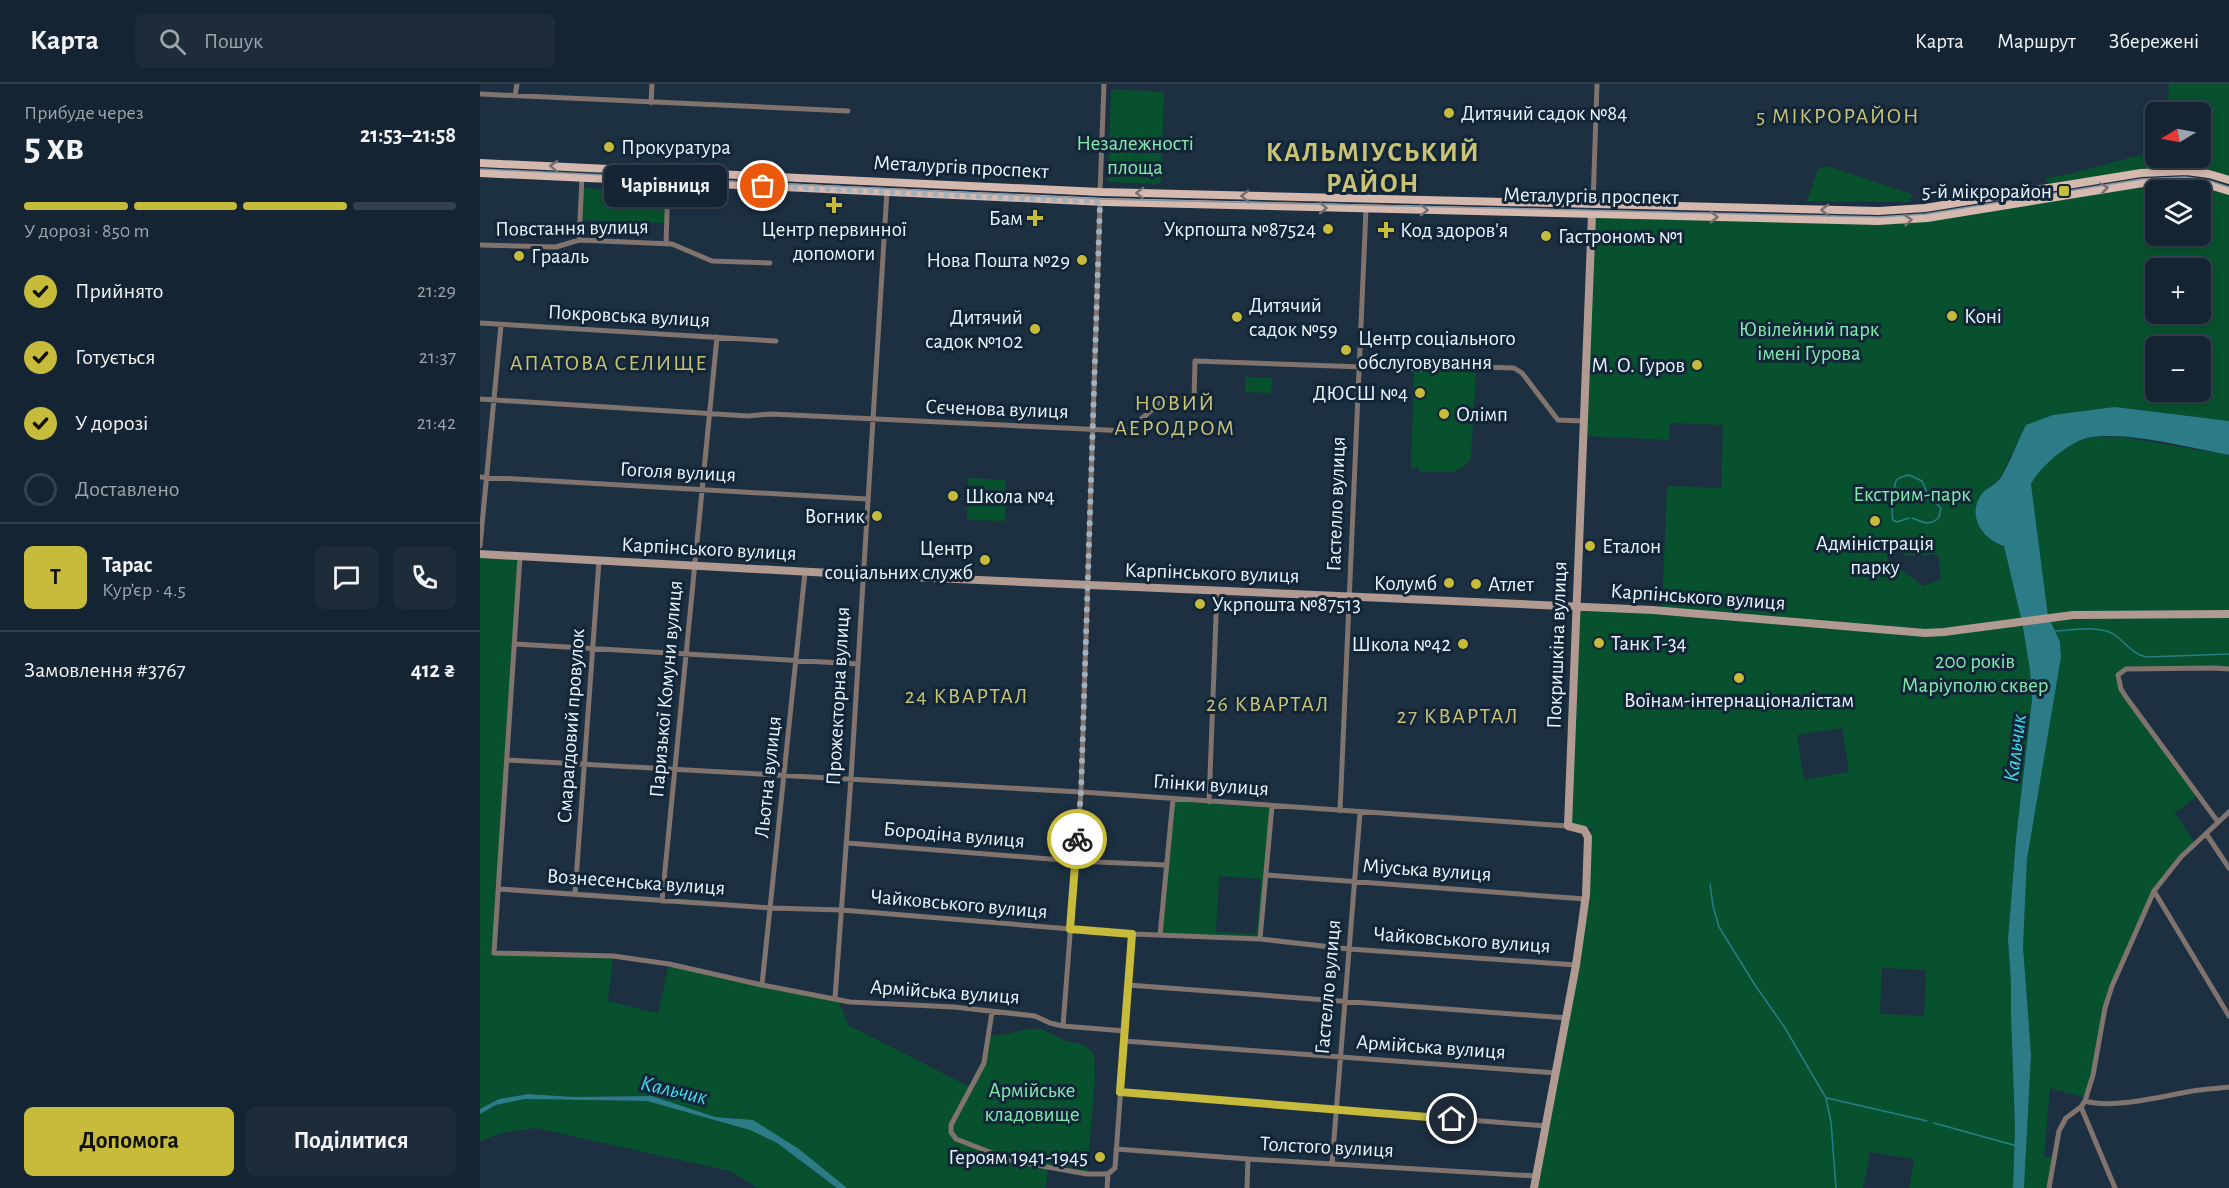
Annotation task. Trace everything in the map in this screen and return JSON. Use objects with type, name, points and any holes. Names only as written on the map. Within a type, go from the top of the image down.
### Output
[{"type":"main road","name":"Металургів проспект","points":[[480,163],[1100,192],[1890,211],[1925,208],[2141,173],[2186,171],[2229,180]]},
{"type":"main road","points":[[582,167],[582,177]]},
{"type":"main road","points":[[668,171],[668,181]]},
{"type":"main road","name":"Металургів проспект","points":[[480,173],[1100,202],[1903,220],[2143,183],[2185,181],[2229,190]]},
{"type":"main road","name":"Прожекторна вулиця","points":[[887,181],[887,191]]},
{"type":"main road","points":[[1100,192],[1100,202]]},
{"type":"main road","name":"Гастелло вулиця","points":[[1366,199],[1366,209]]},
{"type":"main road","name":"Покришкіна вулиця","points":[[1592,214],[1593,204]]},
{"type":"street","points":[[515,96],[517,84]]},
{"type":"street","points":[[651,103],[652,84]]},
{"type":"street","points":[[1100,192],[1104,84]]},
{"type":"street","name":"Покришкіна вулиця","points":[[1593,204],[1597,84]]},
{"type":"street","points":[[480,94],[848,111]]},
{"type":"street","points":[[579,240],[582,177]]},
{"type":"street","points":[[666,244],[668,181]]},
{"type":"street","name":"Прожекторна вулиця","points":[[835,998],[852,778],[887,191]]},
{"type":"street","points":[[1063,1026],[1081,792],[1100,202]]},
{"type":"street","name":"Гастелло вулиця","points":[[1340,811],[1366,209]]},
{"type":"street","name":"Покришкіна вулиця","points":[[1568,826],[1592,214]]},
{"type":"street","name":"Повстання вулиця","points":[[480,245],[556,247],[579,240],[672,244],[712,261],[770,263]]},
{"type":"street","name":"Покровська вулиця","points":[[480,323],[589,331],[610,329],[776,341]]},
{"type":"street","points":[[480,546],[483,477],[494,400],[501,325]]},
{"type":"street","name":"Паризької Комуни вулиця","points":[[662,901],[717,337]]},
{"type":"street","name":"Сєченова вулиця","points":[[480,399],[748,416],[771,414],[872,421],[1127,431],[1166,398],[1194,399],[1195,361],[1422,369],[1444,366],[1514,368],[1522,373],[1558,420],[1584,421]]},
{"type":"street","name":"Гоголя вулиця","points":[[483,477],[867,499]]},
{"type":"street","name":"Карпінського вулиця","points":[[480,554],[863,575],[1577,606],[1665,611],[1925,633],[2073,615],[2229,614]]},
{"type":"street","points":[[520,557],[494,953],[613,956],[669,964],[762,985]]},
{"type":"street","name":"Смарагдовий провулок","points":[[575,894],[599,561]]},
{"type":"street","name":"Льотна вулиця","points":[[762,985],[805,572]]},
{"type":"street","points":[[1209,802],[1217,591]]},
{"type":"street","points":[[515,644],[858,664]]},
{"type":"street","points":[[2218,822],[2126,697],[2121,689],[2118,675],[2126,669],[2229,669]]},
{"type":"street","name":"Глінки вулиця","points":[[507,760],[1081,792],[1568,826]]},
{"type":"street","points":[[1160,935],[1173,799]]},
{"type":"street","points":[[1260,939],[1272,806]]},
{"type":"street","points":[[2049,1188],[2059,1131],[2066,1118],[2085,1101],[2093,1075],[2099,1033],[2108,997],[2154,891],[2181,857],[2229,812]]},
{"type":"street","name":"Гастелло вулиця","points":[[1332,1164],[1360,813]]},
{"type":"street","points":[[1534,1188],[1567,1018],[1585,899],[1588,837],[1584,830],[1568,826]]},
{"type":"street","points":[[2207,835],[2229,867]]},
{"type":"street","name":"Бородіна вулиця","points":[[847,843],[1166,866]]},
{"type":"street","name":"Міуська вулиця","points":[[1266,875],[1585,899]]},
{"type":"street","name":"Вознесенська вулиця","points":[[499,889],[771,908]]},
{"type":"street","points":[[2154,891],[2229,1016]]},
{"type":"street","name":"Чайковського вулиця","points":[[771,908],[842,910],[1132,934],[1260,939],[1349,949],[1576,965]]},
{"type":"street","points":[[992,1012],[984,1063],[951,1125],[951,1132],[956,1139],[1013,1161],[1087,1174],[1108,1174],[1115,1168],[1132,934]]},
{"type":"street","name":"Армійська вулиця","points":[[762,985],[850,1002],[923,1005],[1035,1016],[1063,1026],[1125,1031]]},
{"type":"street","points":[[1128,985],[1567,1018]]},
{"type":"street","name":"Армійська вулиця","points":[[1124,1041],[1556,1073]]},
{"type":"street","points":[[2085,1101],[2094,1103],[2133,1101],[2229,1087]]},
{"type":"street","points":[[1120,1092],[1546,1126]]},
{"type":"street","points":[[2080,1107],[2115,1188]]},
{"type":"street","name":"Толстого вулиця","points":[[1116,1149],[1536,1176]]},
{"type":"street","points":[[1248,1159],[1248,1188]]},
{"type":"street","points":[[1107,1188],[1108,1174]]},
{"type":"green space","points":[[2169,84],[2229,84],[2229,177],[2141,170],[2047,184],[2046,178],[2145,154],[2145,168],[2211,168],[2211,102],[2168,102]]},
{"type":"green space","name":"Незалежності площа","points":[[1112,89],[1164,94],[1161,182],[1159,184],[1109,182],[1108,180]]},
{"type":"green space","points":[[1827,166],[1912,194],[1910,202],[1807,201],[1818,169]]},
{"type":"green space","name":"Ювілейний парк імені Гурова","points":[[2145,186],[2145,246],[2211,246],[2211,189],[2229,194],[2229,421],[2115,407],[2026,425],[1998,482],[1988,488],[1981,497],[1977,516],[1979,525],[1985,534],[2004,546],[2022,619],[1934,630],[1662,608],[1667,486],[1721,488],[1723,425],[1670,423],[1669,440],[1586,436],[1594,217],[1891,224]],"holes":[[[1895,548],[1907,556],[1938,554],[1941,579],[1923,586],[1887,559]]]},
{"type":"green space","points":[[582,188],[667,192],[665,223],[580,220]]},
{"type":"green space","name":"Олімп","points":[[1447,369],[1476,373],[1471,458],[1464,467],[1453,472],[1419,472],[1419,468],[1411,468],[1414,372]]},
{"type":"green space","points":[[1245,377],[1272,378],[1271,393],[1245,392]]},
{"type":"green space","points":[[2093,437],[2122,437],[2229,455],[2229,611],[2048,616],[2031,484],[2048,463],[2073,444]]},
{"type":"green space","points":[[968,478],[1006,480],[1005,521],[967,520]]},
{"type":"green space","name":"Армійське кладовище","points":[[480,558],[520,559],[494,953],[613,956],[608,1001],[658,1013],[669,964],[838,999],[848,1025],[970,1087],[984,1063],[988,1036],[1027,1029],[1041,1029],[1066,1041],[1085,1045],[1094,1055],[1095,1078],[1087,1174],[1048,1168],[1046,1188],[847,1188],[799,1149],[736,1118],[715,1117],[652,1096],[574,1097],[528,1094],[499,1099],[480,1109]]},
{"type":"green space","name":"200 років Маріуполю сквер","points":[[1577,606],[1925,633],[2022,624],[2030,670],[2032,700],[2016,839],[2008,939],[2015,1128],[2013,1188],[1909,1188],[1914,1159],[1870,1152],[1863,1188],[1534,1188],[1585,899],[1592,828],[1568,826]],"holes":[[[1842,728],[1849,772],[1804,780],[1797,735]],[[1882,968],[1926,970],[1924,1016],[1880,1014]]]},
{"type":"green space","points":[[2229,615],[2229,669],[2126,669],[2118,675],[2121,689],[2198,795],[2175,813],[2195,843],[2162,880],[2112,986],[2086,1098],[2050,1088],[2044,1157],[2055,1158],[2049,1188],[2024,1188],[2031,1055],[2023,946],[2027,859],[2061,657],[2060,642],[2049,620],[2073,617]]},
{"type":"green space","points":[[1174,801],[1270,808],[1259,937],[1161,934]],"holes":[[[1219,876],[1261,879],[1256,934],[1216,932]]]},
{"type":"green space","points":[[525,1099],[647,1101],[750,1130],[777,1143],[837,1188],[758,1188],[730,1171],[536,1128],[502,1133],[480,1141],[480,1114],[496,1105]]},
{"type":"shaded area","points":[[2115,407],[2229,421],[2229,455],[2138,438],[2102,436],[2087,438],[2055,456],[2031,484],[2048,616],[2060,642],[2061,657],[2027,859],[2023,946],[2031,1055],[2024,1188],[2013,1188],[2015,1128],[2008,939],[2016,839],[2032,700],[2030,670],[2022,622],[2004,546],[1989,538],[1979,526],[1976,519],[1977,503],[1981,495],[2002,475],[2026,425],[2053,415]]},
{"type":"shaded area","points":[[528,1094],[574,1097],[652,1096],[715,1117],[753,1120],[799,1149],[847,1188],[837,1188],[777,1143],[750,1130],[647,1101],[525,1099],[496,1105],[480,1114],[480,1109],[499,1099]]},
{"type":"waterway","points":[[1909,518],[1897,522],[1893,520],[1892,513],[1896,481],[1909,475],[1922,481],[1928,495],[1941,508],[1939,517],[1933,522],[1926,523],[1912,518]]},
{"type":"waterway","points":[[2053,631],[2101,630],[2115,635],[2133,651],[2146,657],[2229,654]]},
{"type":"waterway","points":[[1710,884],[1719,927],[1785,1028],[1826,1098],[1831,1122],[1836,1188]]},
{"type":"waterway","points":[[1827,1098],[1927,1121]]},
{"type":"waterway","points":[[1934,1123],[2017,1146]]},
{"type":"tram line","points":[[480,169],[1100,199],[1879,217],[1926,214],[2142,179],[2185,177],[2207,180],[2229,187]]},
{"type":"way so far","points":[[763,186],[1100,202],[1086,579],[1081,792],[1077,839]]},
{"type":"place","name":"Дитячий садок №84","points":[[1449,113]]},
{"type":"place","name":"Прокуратура","points":[[609,147]]},
{"type":"place","name":"Чарівниця","points":[[763,186]]},
{"type":"place","name":"5-й мікрорайон","points":[[2064,191]]},
{"type":"place","name":"Центр первинної допомоги","points":[[834,205]]},
{"type":"place","name":"Бам","points":[[1035,218]]},
{"type":"place","name":"Укрпошта №87524","points":[[1328,229]]},
{"type":"place","name":"Код здоров'я","points":[[1386,230]]},
{"type":"place","name":"Гастрономъ №1","points":[[1546,236]]},
{"type":"place","name":"Грааль","points":[[519,256]]},
{"type":"place","name":"Нова Пошта №29","points":[[1082,260]]},
{"type":"place","name":"Коні","points":[[1952,316]]},
{"type":"place","name":"Дитячий садок №59","points":[[1237,317]]},
{"type":"place","name":"Дитячий садок №102","points":[[1035,329]]},
{"type":"place","name":"Центр соціального обслуговування","points":[[1346,350]]},
{"type":"place","name":"М. О. Гуров","points":[[1697,365]]},
{"type":"place","name":"ДЮСШ №4","points":[[1420,393]]},
{"type":"place","name":"Олімп","points":[[1444,414]]},
{"type":"place","name":"Школа №4","points":[[953,496]]},
{"type":"place","name":"Вогник","points":[[877,516]]},
{"type":"place","name":"Адміністрація парку","points":[[1875,521]]},
{"type":"place","name":"Еталон","points":[[1590,546]]},
{"type":"place","name":"Центр соціальних служб","points":[[985,560]]},
{"type":"place","name":"Колумб","points":[[1449,583]]},
{"type":"place","name":"Атлет","points":[[1476,584]]},
{"type":"place","name":"Укрпошта №87513","points":[[1200,604]]},
{"type":"place","name":"Танк Т-34","points":[[1599,643]]},
{"type":"place","name":"Школа №42","points":[[1463,644]]},
{"type":"place","name":"Воїнам-інтернаціоналістам","points":[[1739,678]]},
{"type":"place","name":"Героям 1941-1945","points":[[1100,1157]]},
{"type":"district","name":"5 МІКРОРАЙОН","points":[[1838,116]]},
{"type":"district","name":"КАЛЬМІУСЬКИЙ РАЙОН","points":[[1373,168]]},
{"type":"district","name":"АПАТОВА СЕЛИЩЕ","points":[[609,363]]},
{"type":"district","name":"НОВИЙ АЕРОДРОМ","points":[[1175,416]]},
{"type":"district","name":"24 КВАРТАЛ","points":[[967,696]]},
{"type":"district","name":"26 КВАРТАЛ","points":[[1268,704]]},
{"type":"district","name":"27 КВАРТАЛ","points":[[1458,716]]},
{"type":"route","points":[[1077,839],[1070,929],[1132,934],[1120,1092],[1452,1119]]},
{"type":"park label","name":"Екстрим-парк","points":[[1912,494]]},
{"type":"water label","name":"Кальчик","points":[[2015,748]]},
{"type":"water label","name":"Кальчик","points":[[674,1090]]}]
